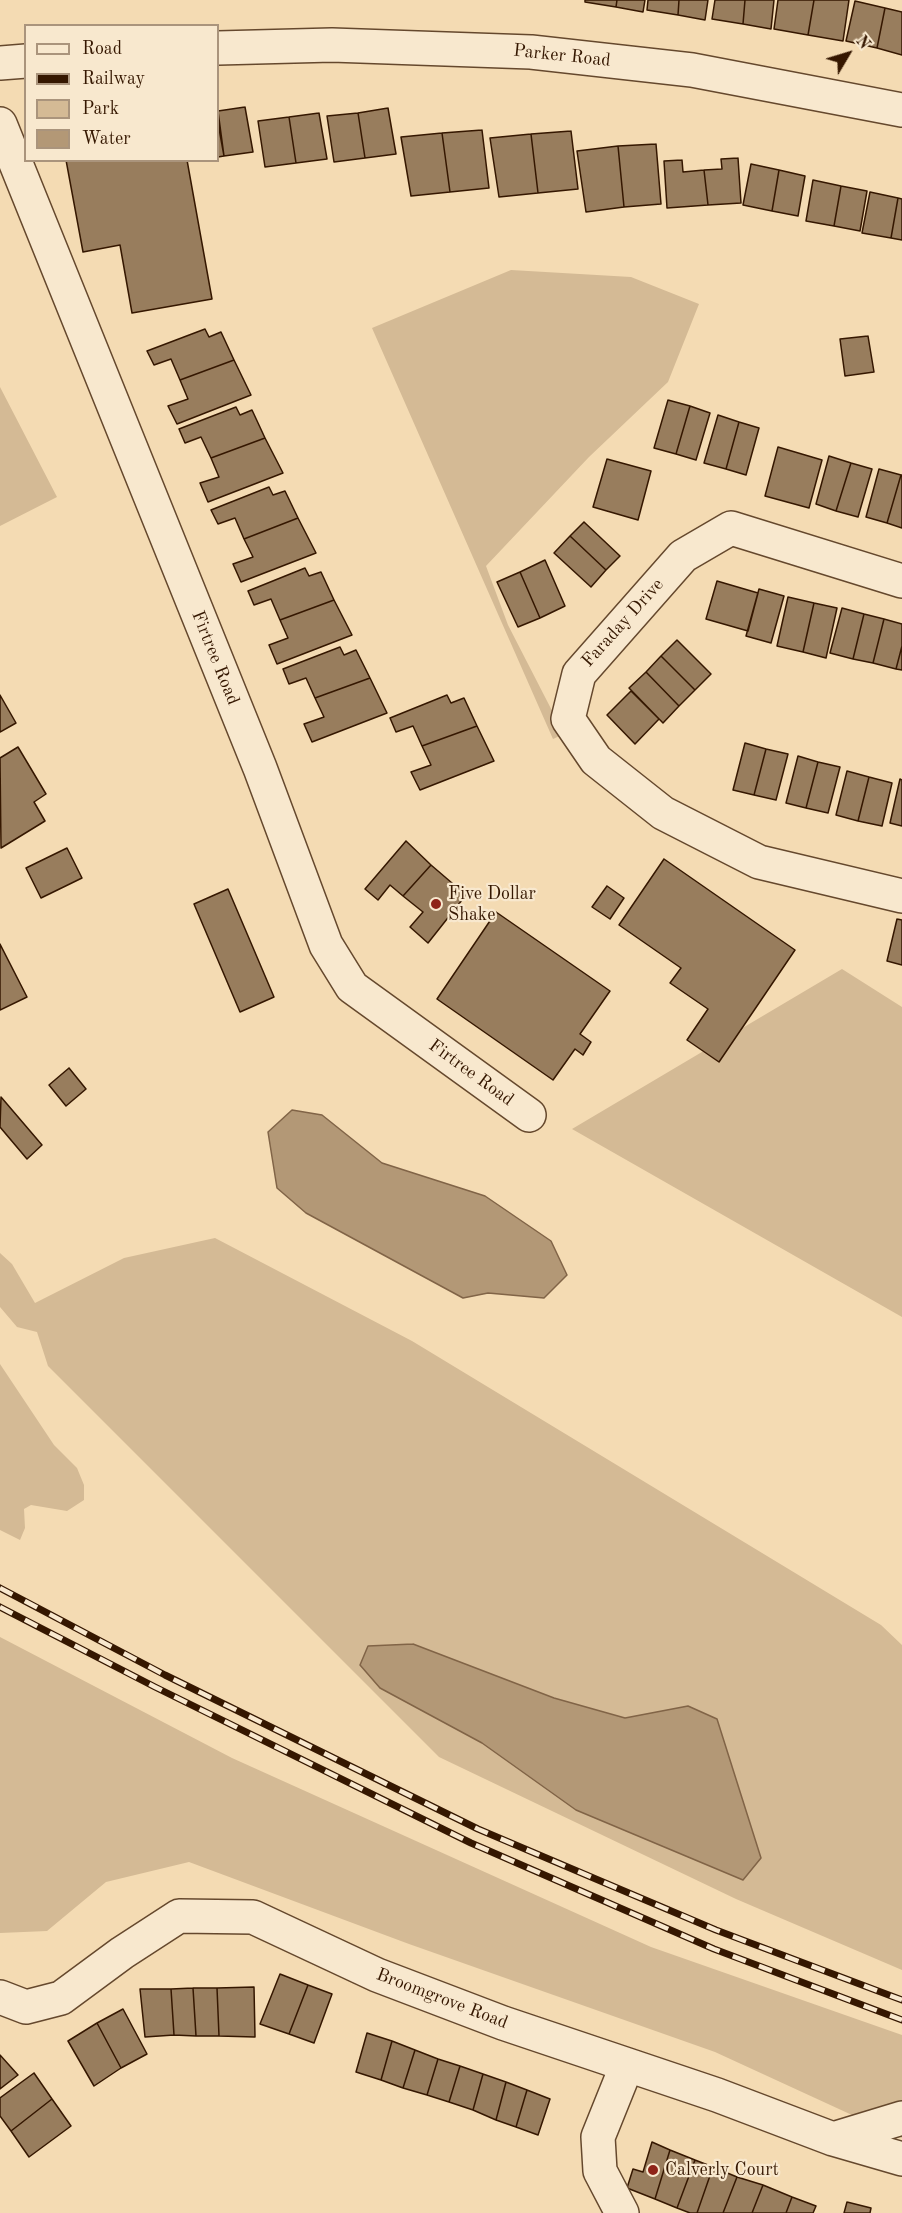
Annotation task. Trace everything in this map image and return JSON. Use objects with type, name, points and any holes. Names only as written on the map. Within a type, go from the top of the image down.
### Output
[{"type":"street","name":"Parker Road","points":[[219,48],[332,45],[531,52],[692,70],[902,110]]},
{"type":"street","points":[[0,63],[24,61]]},
{"type":"street","name":"Firtree Road","points":[[0,124],[260,768],[326,945],[352,987],[529,1115]]},
{"type":"street","name":"Faraday Drive","points":[[902,581],[731,528],[684,556],[579,674],[568,718],[596,760],[663,813],[759,862],[902,896]]},
{"type":"street","name":"Broomgrove Road","points":[[0,1998],[27,2007],[62,1998],[122,1953],[179,1916],[253,1917],[377,1975],[503,2023],[717,2095],[833,2139],[902,2159]]},
{"type":"street","points":[[622,2213],[600,2171],[598,2137],[627,2065]]},
{"type":"street","points":[[833,2139],[902,2118]]},
{"type":"green space","points":[[511,270],[631,277],[699,304],[668,382],[589,457],[486,566],[508,625],[564,734],[553,739],[372,328]]},
{"type":"green space","points":[[0,387],[57,497],[0,526]]},
{"type":"green space","points":[[842,969],[902,1007],[902,1317],[572,1129]]},
{"type":"green space","points":[[215,1238],[412,1341],[881,1625],[902,1645],[902,1970],[736,1899],[439,1757],[48,1366],[37,1332],[17,1327],[0,1307],[0,1253],[12,1264],[35,1303],[124,1258]]},
{"type":"green space","points":[[0,1364],[54,1445],[77,1468],[84,1485],[84,1500],[67,1511],[31,1505],[24,1509],[25,1528],[20,1540],[0,1530]]},
{"type":"green space","points":[[0,1637],[232,1758],[651,1947],[902,2035],[902,2138],[715,2052],[409,1944],[189,1862],[106,1882],[47,1931],[0,1933]]},
{"type":"water","points":[[292,1110],[322,1115],[382,1163],[485,1196],[551,1241],[567,1275],[544,1298],[488,1293],[463,1298],[306,1213],[277,1188],[268,1132]]},
{"type":"water","points":[[413,1644],[554,1698],[625,1718],[688,1706],[717,1719],[761,1858],[743,1880],[576,1810],[482,1743],[380,1688],[360,1665],[368,1646]]},
{"type":"building","points":[[585,0],[617,0],[616,7],[585,2]]},
{"type":"building","points":[[617,0],[645,0],[643,12],[616,7]]},
{"type":"building","points":[[648,0],[679,0],[678,15],[647,10]]},
{"type":"building","points":[[679,0],[708,0],[705,20],[678,15]]},
{"type":"building","points":[[715,0],[745,0],[743,24],[712,19]]},
{"type":"building","points":[[745,0],[774,0],[771,29],[743,24]]},
{"type":"building","points":[[778,0],[814,0],[808,35],[774,29]]},
{"type":"building","points":[[814,0],[849,0],[843,41],[808,35]]},
{"type":"building","points":[[855,1],[885,8],[877,48],[846,41]]},
{"type":"building","points":[[885,8],[902,12],[902,55],[877,48]]},
{"type":"building","points":[[245,107],[253,152],[224,156],[219,111]]},
{"type":"building","points":[[388,108],[396,154],[365,158],[358,113]]},
{"type":"building","points":[[319,113],[327,159],[296,163],[289,117]]},
{"type":"building","points":[[358,113],[365,158],[334,162],[327,116]]},
{"type":"building","points":[[289,117],[296,163],[265,167],[258,121]]},
{"type":"building","points":[[219,128],[224,156],[219,157]]},
{"type":"building","points":[[482,130],[489,188],[450,192],[442,133]]},
{"type":"building","points":[[571,131],[578,189],[538,193],[531,134]]},
{"type":"building","points":[[442,133],[450,192],[411,196],[401,137]]},
{"type":"building","points":[[531,134],[538,193],[499,197],[490,138]]},
{"type":"building","points":[[656,144],[661,204],[624,207],[618,146]]},
{"type":"building","points":[[618,146],[624,207],[586,212],[577,151]]},
{"type":"building","points":[[738,158],[741,203],[708,205],[704,170],[722,169],[721,159]]},
{"type":"building","points":[[682,160],[683,172],[704,170],[708,205],[667,208],[664,161]]},
{"type":"building","points":[[66,162],[187,162],[212,299],[132,313],[120,245],[83,252]]},
{"type":"building","points":[[751,164],[779,170],[772,211],[743,205]]},
{"type":"building","points":[[779,170],[805,176],[798,216],[772,211]]},
{"type":"building","points":[[813,180],[841,186],[834,226],[806,221]]},
{"type":"building","points":[[841,186],[867,191],[860,231],[834,226]]},
{"type":"building","points":[[870,192],[898,198],[891,238],[862,233]]},
{"type":"building","points":[[898,198],[902,199],[902,240],[891,238]]},
{"type":"building","points":[[205,329],[209,337],[221,332],[234,360],[180,380],[171,359],[154,365],[147,351]]},
{"type":"building","points":[[868,336],[874,372],[845,376],[840,339]]},
{"type":"building","points":[[234,360],[251,395],[177,424],[168,406],[188,399],[180,380]]},
{"type":"building","points":[[668,400],[690,406],[676,454],[654,448]]},
{"type":"building","points":[[690,406],[710,413],[696,460],[676,454]]},
{"type":"building","points":[[236,407],[240,415],[252,410],[265,438],[211,458],[201,437],[185,443],[179,429]]},
{"type":"building","points":[[718,415],[739,422],[726,469],[704,463]]},
{"type":"building","points":[[739,422],[759,428],[746,475],[726,469]]},
{"type":"building","points":[[265,438],[283,473],[208,502],[200,483],[219,477],[211,458]]},
{"type":"building","points":[[778,447],[822,460],[809,508],[765,496]]},
{"type":"building","points":[[829,456],[851,463],[836,511],[816,504]]},
{"type":"building","points":[[607,459],[651,471],[638,520],[593,507]]},
{"type":"building","points":[[851,463],[872,469],[858,517],[836,511]]},
{"type":"building","points":[[879,469],[901,475],[887,523],[866,517]]},
{"type":"building","points":[[902,475],[902,528],[887,523]]},
{"type":"building","points":[[269,487],[273,495],[285,491],[298,518],[244,539],[235,518],[218,524],[211,510]]},
{"type":"building","points":[[298,518],[316,553],[241,582],[233,564],[253,557],[244,539]]},
{"type":"building","points":[[584,522],[620,556],[606,570],[570,536]]},
{"type":"building","points":[[570,536],[606,570],[591,587],[554,553]]},
{"type":"building","points":[[545,560],[565,606],[540,618],[520,572]]},
{"type":"building","points":[[305,568],[309,576],[321,572],[334,600],[280,620],[271,599],[254,605],[248,591]]},
{"type":"building","points":[[520,572],[540,618],[518,627],[497,582]]},
{"type":"building","points":[[717,581],[758,593],[748,631],[706,619]]},
{"type":"building","points":[[759,589],[784,596],[771,643],[746,636]]},
{"type":"building","points":[[788,597],[814,603],[803,652],[777,646]]},
{"type":"building","points":[[334,600],[352,635],[277,664],[269,645],[288,638],[280,620]]},
{"type":"building","points":[[814,603],[837,608],[826,658],[803,652]]},
{"type":"building","points":[[842,608],[864,614],[853,659],[830,653]]},
{"type":"building","points":[[864,614],[884,619],[873,663],[853,659]]},
{"type":"building","points":[[884,619],[902,624],[902,646],[896,669],[873,663]]},
{"type":"building","points":[[677,640],[711,674],[695,690],[661,656]]},
{"type":"building","points":[[902,646],[902,670],[896,669]]},
{"type":"building","points":[[340,647],[344,655],[356,650],[370,678],[315,698],[306,678],[289,684],[283,669]]},
{"type":"building","points":[[661,656],[695,690],[679,706],[646,672]]},
{"type":"building","points":[[646,672],[679,706],[663,723],[629,688]]},
{"type":"building","points":[[370,678],[387,713],[312,742],[304,724],[324,717],[315,698]]},
{"type":"building","points":[[631,691],[659,719],[635,744],[607,715]]},
{"type":"building","points":[[0,695],[16,723],[0,732]]},
{"type":"building","points":[[447,695],[451,703],[464,698],[477,726],[422,746],[413,726],[396,732],[390,718]]},
{"type":"building","points":[[477,726],[494,761],[420,790],[411,772],[431,765],[422,746]]},
{"type":"building","points":[[745,743],[766,749],[754,795],[733,790]]},
{"type":"building","points":[[18,747],[46,794],[34,802],[45,821],[1,848],[0,758]]},
{"type":"building","points":[[766,749],[788,754],[776,800],[754,795]]},
{"type":"building","points":[[798,756],[818,762],[806,808],[786,803]]},
{"type":"building","points":[[818,762],[840,767],[828,813],[806,808]]},
{"type":"building","points":[[847,771],[869,777],[858,821],[836,815]]},
{"type":"building","points":[[869,777],[892,783],[882,826],[858,821]]},
{"type":"building","points":[[900,779],[902,780],[902,826],[890,823]]},
{"type":"building","points":[[406,841],[431,865],[403,896],[390,885],[378,900],[365,889]]},
{"type":"building","points":[[67,848],[82,878],[41,898],[26,868]]},
{"type":"building","points":[[664,859],[795,950],[719,1062],[687,1040],[708,1009],[670,983],[681,968],[619,925]]},
{"type":"building","name":"Five Dollar Shake","points":[[431,865],[466,895],[428,943],[410,927],[423,912],[403,896]]},
{"type":"building","points":[[607,886],[624,898],[610,919],[592,907]]},
{"type":"building","points":[[228,889],[274,997],[240,1012],[194,904]]},
{"type":"building","points":[[496,912],[610,991],[580,1034],[591,1042],[583,1055],[575,1049],[553,1080],[437,999]]},
{"type":"building","points":[[897,919],[902,920],[902,965],[887,961]]},
{"type":"building","points":[[0,944],[27,997],[0,1010]]},
{"type":"building","points":[[69,1068],[86,1089],[66,1106],[49,1085]]},
{"type":"building","points":[[1,1097],[42,1145],[27,1159],[0,1127]]},
{"type":"building","points":[[280,1974],[308,1985],[289,2034],[260,2024]]},
{"type":"building","points":[[308,1985],[332,1994],[314,2043],[289,2034]]},
{"type":"building","points":[[254,1987],[255,2037],[219,2036],[217,1988]]},
{"type":"building","points":[[193,1988],[196,2036],[174,2035],[171,1989]]},
{"type":"building","points":[[193,1988],[217,1988],[219,2036],[196,2036]]},
{"type":"building","points":[[140,1989],[171,1989],[174,2035],[145,2037]]},
{"type":"building","points":[[123,2009],[147,2054],[121,2068],[97,2023]]},
{"type":"building","points":[[97,2023],[121,2068],[94,2086],[68,2041]]},
{"type":"building","points":[[367,2033],[392,2041],[381,2080],[356,2072]]},
{"type":"building","points":[[392,2041],[415,2050],[403,2088],[381,2080]]},
{"type":"building","points":[[415,2050],[438,2059],[427,2095],[403,2088]]},
{"type":"building","points":[[0,2055],[18,2075],[0,2089]]},
{"type":"building","points":[[438,2059],[460,2066],[449,2102],[427,2095]]},
{"type":"building","points":[[460,2066],[483,2074],[473,2110],[449,2102]]},
{"type":"building","points":[[34,2073],[52,2099],[11,2131],[0,2116],[0,2098]]},
{"type":"building","points":[[483,2074],[506,2082],[496,2120],[473,2110]]},
{"type":"building","points":[[506,2082],[527,2090],[516,2127],[496,2120]]},
{"type":"building","points":[[527,2090],[550,2099],[538,2135],[516,2127]]},
{"type":"building","points":[[52,2099],[71,2126],[29,2157],[11,2131]]},
{"type":"building","name":"Calverly Court","points":[[652,2142],[670,2150],[655,2199],[627,2188],[633,2169],[643,2172]]},
{"type":"building","points":[[670,2150],[695,2160],[677,2208],[655,2199]]},
{"type":"building","points":[[695,2160],[713,2167],[697,2213],[690,2213],[677,2208]]},
{"type":"building","points":[[713,2167],[737,2177],[723,2213],[697,2213]]},
{"type":"building","points":[[737,2177],[763,2185],[752,2213],[723,2213]]},
{"type":"building","points":[[763,2185],[792,2197],[786,2213],[752,2213]]},
{"type":"building","points":[[792,2197],[816,2206],[813,2213],[786,2213]]},
{"type":"building","points":[[847,2202],[871,2208],[870,2213],[844,2213]]},
{"type":"railway","points":[[0,1588],[165,1675],[478,1829],[716,1930],[902,2000]]},
{"type":"railway","points":[[0,1607],[155,1687],[471,1843],[714,1949],[902,2020]]},
{"type":"place","name":"Five Dollar Shake","points":[[436,904]]},
{"type":"place","name":"Calverly Court","points":[[653,2170]]}]
